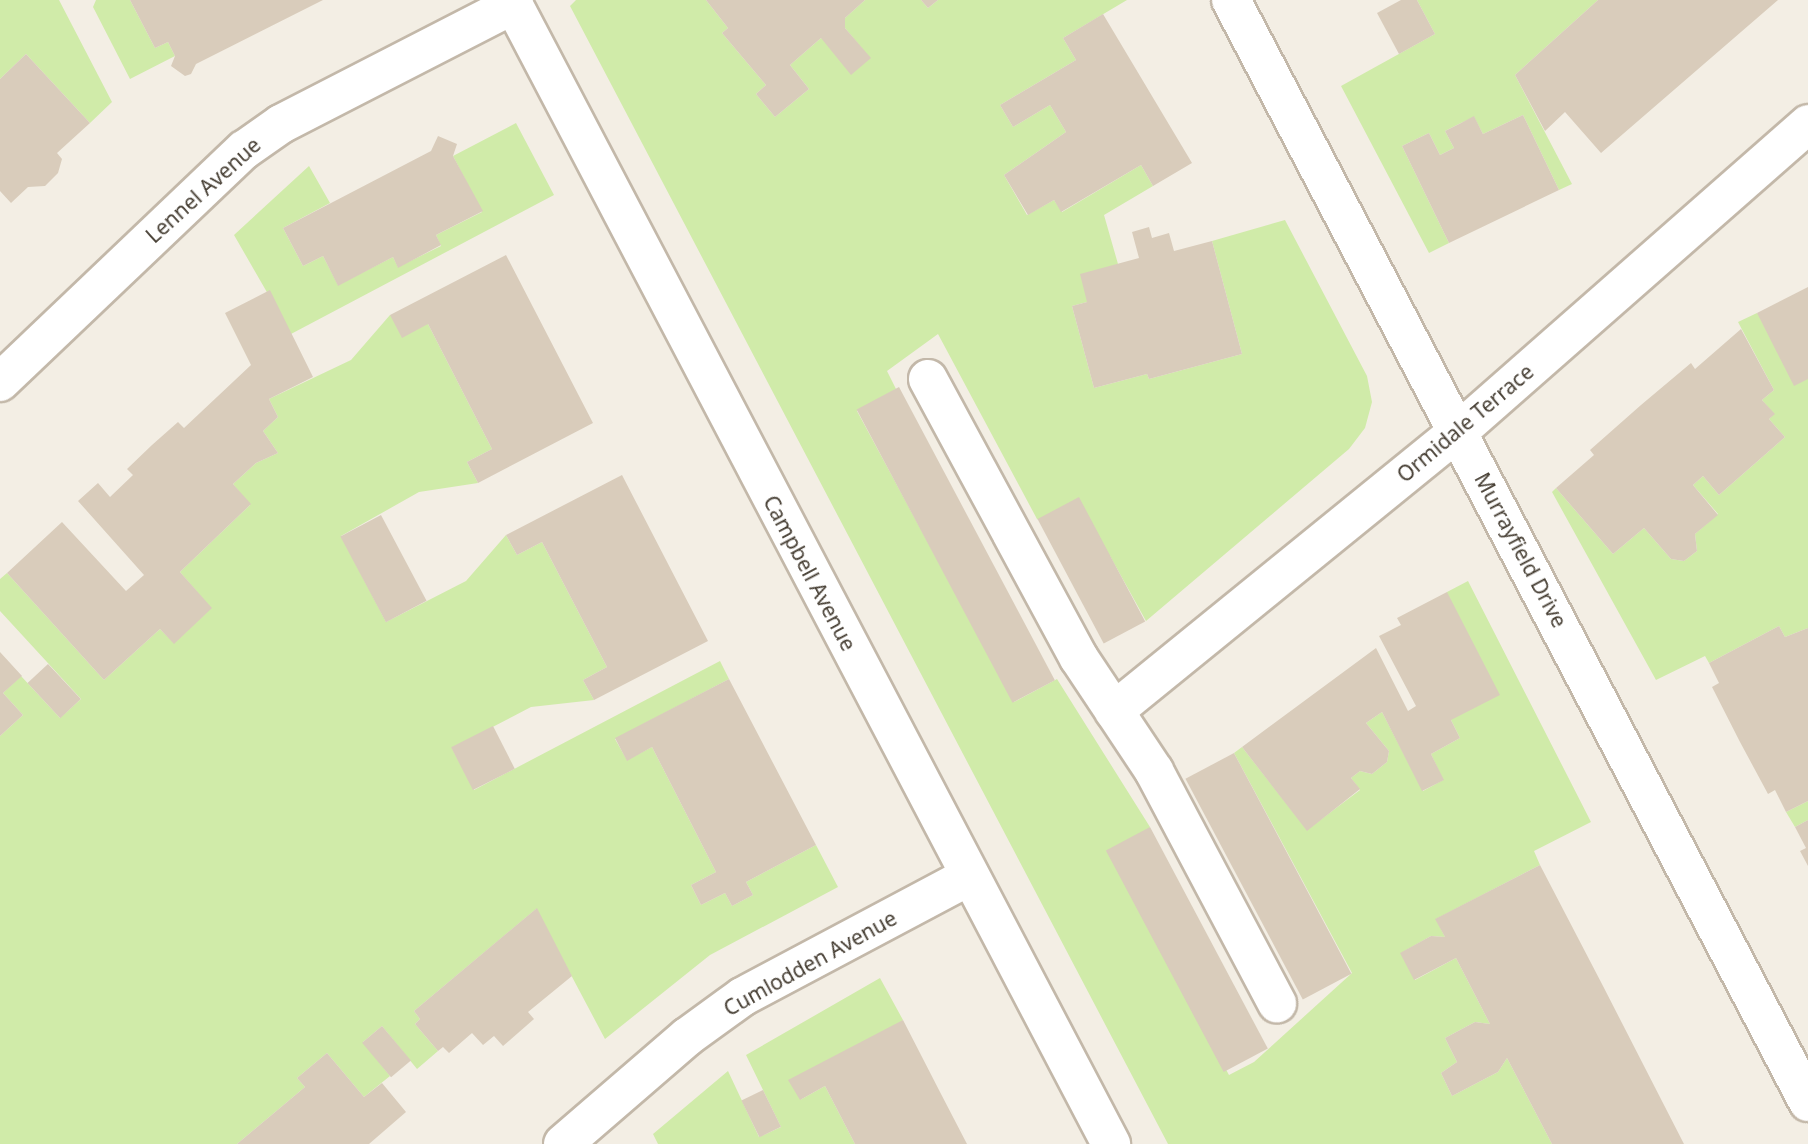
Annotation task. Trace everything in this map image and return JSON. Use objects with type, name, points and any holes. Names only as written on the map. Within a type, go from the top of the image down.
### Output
[{"type":"street","name":"Murrayfield Drive","points":[[1231,0],[1808,1102]]},
{"type":"street","name":"Lennel Avenue","points":[[0,382],[244,150],[292,118],[512,2]]},
{"type":"street","name":"Campbell Avenue","points":[[512,2],[1111,1144]]},
{"type":"street","name":"Ormidale Terrace","points":[[1114,711],[1459,431],[1808,124]]},
{"type":"street","points":[[928,379],[1079,658],[1154,771],[1277,1003]]},
{"type":"street","name":"Cumlodden Avenue","points":[[563,1144],[687,1037],[742,997],[970,876]]},
{"type":"green space","points":[[0,0],[59,0],[112,102],[90,123],[26,54],[0,79]]},
{"type":"green space","points":[[96,0],[130,0],[155,48],[168,42],[175,56],[130,79],[93,7]]},
{"type":"green space","points":[[576,0],[706,0],[728,28],[722,33],[766,85],[756,94],[775,117],[809,89],[790,65],[821,38],[870,58],[845,28],[845,18],[865,0],[921,0],[928,8],[938,0],[1127,0],[1063,38],[1076,60],[1000,105],[1013,127],[1050,105],[1066,132],[1004,175],[1027,215],[1054,200],[1062,212],[1141,165],[1153,186],[1104,215],[1118,264],[1087,302],[1072,306],[1094,388],[1147,374],[1149,379],[1242,354],[1212,241],[1285,220],[1367,376],[1372,402],[1365,428],[1349,449],[1146,621],[1110,556],[1037,519],[938,334],[887,371],[896,389],[857,411],[1014,702],[1057,679],[1150,827],[1113,860],[1229,1075],[1254,1062],[1352,973],[1234,753],[1242,747],[1307,830],[1360,790],[1351,778],[1360,771],[1372,774],[1387,762],[1389,751],[1366,723],[1382,712],[1423,791],[1443,780],[1431,754],[1460,738],[1451,720],[1447,592],[1468,581],[1591,822],[1534,851],[1540,865],[1436,919],[1445,937],[1431,936],[1401,953],[1415,980],[1456,958],[1490,1024],[1475,1022],[1445,1038],[1457,1062],[1441,1073],[1452,1096],[1498,1072],[1507,1058],[1552,1144],[1168,1144],[570,6]]},
{"type":"green space","points":[[1417,0],[1598,0],[1515,75],[1572,184],[1559,190],[1523,115],[1483,134],[1474,117],[1461,123],[1445,131],[1454,148],[1440,155],[1429,133],[1402,146],[1449,243],[1429,253],[1341,86],[1435,34]]},
{"type":"green space","points":[[516,123],[554,195],[291,334],[234,235],[309,166],[330,203],[283,228],[303,266],[323,256],[338,285],[393,257],[398,267],[441,246],[436,235],[482,212],[453,156]]},
{"type":"green space","points":[[1757,313],[1808,379],[1808,628],[1785,637],[1779,626],[1709,663],[1705,656],[1656,680],[1552,492],[1556,488],[1613,554],[1644,528],[1671,559],[1684,561],[1697,551],[1695,534],[1718,514],[1693,485],[1703,476],[1719,495],[1785,437],[1769,419],[1774,414],[1762,400],[1774,390],[1738,322]]},
{"type":"green space","points":[[390,315],[428,324],[492,449],[467,462],[478,483],[419,492],[341,536],[386,622],[466,581],[506,535],[517,555],[542,542],[607,667],[583,680],[594,700],[531,707],[452,748],[474,790],[720,661],[729,679],[615,739],[627,760],[652,747],[716,872],[691,885],[701,905],[725,893],[732,906],[753,895],[746,882],[816,845],[838,887],[710,955],[605,1039],[536,909],[414,1011],[420,1019],[415,1024],[438,1051],[417,1069],[382,1026],[363,1042],[390,1076],[364,1097],[327,1053],[297,1078],[305,1087],[237,1144],[0,1144],[0,736],[23,715],[3,693],[21,676],[60,718],[81,699],[0,611],[0,579],[7,573],[104,680],[160,629],[174,643],[211,608],[180,572],[250,505],[233,484],[256,463],[278,453],[263,431],[278,417],[269,399],[351,360]]},
{"type":"green space","points":[[1808,801],[1808,820],[1795,827],[1786,812]]},
{"type":"green space","points":[[880,978],[903,1020],[800,1100],[825,1086],[855,1144],[658,1144],[653,1134],[728,1071],[759,1137],[781,1127],[746,1055]]},
{"type":"building","points":[[130,0],[323,0],[196,64],[191,74],[185,76],[171,66],[175,56],[168,42],[155,48]]},
{"type":"building","points":[[706,0],[865,0],[845,18],[845,28],[871,58],[851,75],[821,38],[790,65],[809,89],[775,117],[756,94],[766,85],[722,33],[728,28]]},
{"type":"building","points":[[921,0],[938,0],[928,8]]},
{"type":"building","points":[[1401,0],[1417,0],[1435,34],[1399,54],[1377,13]]},
{"type":"building","points":[[1598,0],[1778,0],[1601,153],[1565,112],[1545,131],[1515,75]]},
{"type":"building","points":[[1103,14],[1192,163],[1153,186],[1141,165],[1061,212],[1054,200],[1028,215],[1004,175],[1066,132],[1050,105],[1013,127],[1000,105],[1076,60],[1063,38]]},
{"type":"building","points":[[26,54],[90,123],[57,153],[62,159],[58,173],[45,186],[28,187],[11,203],[0,191],[0,79]]},
{"type":"building","points":[[1523,115],[1559,190],[1449,243],[1402,146],[1429,133],[1440,155],[1454,148],[1445,131],[1474,116],[1483,134]]},
{"type":"building","points":[[438,136],[457,144],[453,156],[483,211],[436,235],[441,245],[398,268],[393,257],[338,286],[323,256],[303,266],[283,228],[431,151]]},
{"type":"building","points":[[1149,227],[1152,238],[1169,233],[1174,251],[1212,241],[1242,354],[1149,379],[1147,374],[1094,388],[1072,306],[1087,302],[1080,274],[1139,258],[1132,232]]},
{"type":"building","points":[[506,255],[593,423],[478,483],[467,462],[492,449],[428,324],[402,338],[390,315]]},
{"type":"building","points":[[1808,287],[1808,379],[1794,386],[1757,313]]},
{"type":"building","points":[[270,290],[313,377],[269,399],[278,417],[263,431],[278,453],[256,463],[233,484],[251,504],[180,572],[212,608],[174,644],[160,629],[104,680],[7,573],[62,522],[126,591],[144,575],[78,501],[98,483],[110,497],[133,475],[127,469],[152,445],[178,422],[184,428],[251,365],[225,313]]},
{"type":"building","points":[[1741,329],[1774,390],[1762,400],[1775,414],[1769,419],[1785,437],[1719,495],[1703,476],[1693,485],[1718,515],[1695,534],[1697,551],[1684,561],[1671,559],[1644,528],[1613,554],[1556,488],[1594,455],[1590,450],[1641,405],[1691,363],[1695,369]]},
{"type":"building","points":[[899,387],[1055,680],[1012,703],[857,410]]},
{"type":"building","points":[[622,475],[708,641],[594,700],[583,680],[607,667],[542,542],[517,555],[506,535]]},
{"type":"building","points":[[1079,497],[1145,621],[1104,644],[1038,519]]},
{"type":"building","points":[[381,515],[427,601],[386,622],[340,537]]},
{"type":"building","points":[[1447,592],[1500,695],[1451,720],[1460,738],[1431,754],[1444,780],[1422,791],[1382,712],[1366,723],[1389,751],[1387,762],[1372,774],[1360,771],[1351,778],[1360,789],[1307,831],[1242,747],[1376,648],[1408,711],[1416,706],[1379,636],[1401,625],[1397,618]]},
{"type":"building","points":[[1779,626],[1785,637],[1808,628],[1808,801],[1786,812],[1775,790],[1768,794],[1740,742],[1712,687],[1719,683],[1709,663]]},
{"type":"building","points":[[0,652],[22,676],[3,693],[23,715],[0,736]]},
{"type":"building","points":[[48,664],[81,699],[60,718],[28,683]]},
{"type":"building","points":[[729,679],[816,845],[746,882],[753,895],[732,906],[725,893],[701,905],[691,885],[716,872],[652,747],[627,761],[615,738]]},
{"type":"building","points":[[493,726],[515,769],[473,790],[451,747]]},
{"type":"building","points":[[1234,753],[1351,974],[1303,1000],[1185,779]]},
{"type":"building","points":[[1808,820],[1808,866],[1800,851],[1806,848],[1795,827]]},
{"type":"building","points":[[1150,827],[1268,1049],[1224,1072],[1106,850]]},
{"type":"building","points":[[1540,865],[1684,1144],[1552,1144],[1507,1058],[1498,1072],[1452,1096],[1441,1073],[1457,1062],[1445,1038],[1475,1022],[1490,1024],[1456,958],[1414,980],[1400,953],[1431,936],[1445,937],[1435,919]]},
{"type":"building","points":[[537,908],[572,976],[528,1012],[534,1019],[503,1046],[494,1036],[483,1045],[472,1033],[449,1053],[443,1047],[438,1051],[415,1024],[420,1019],[414,1011]]},
{"type":"building","points":[[903,1020],[967,1144],[855,1144],[825,1086],[800,1100],[788,1080]]},
{"type":"building","points":[[382,1026],[411,1060],[391,1077],[362,1043]]},
{"type":"building","points":[[327,1053],[364,1097],[382,1083],[406,1112],[369,1144],[237,1144],[305,1087],[297,1078]]},
{"type":"building","points":[[763,1090],[781,1127],[759,1137],[741,1101]]}]
